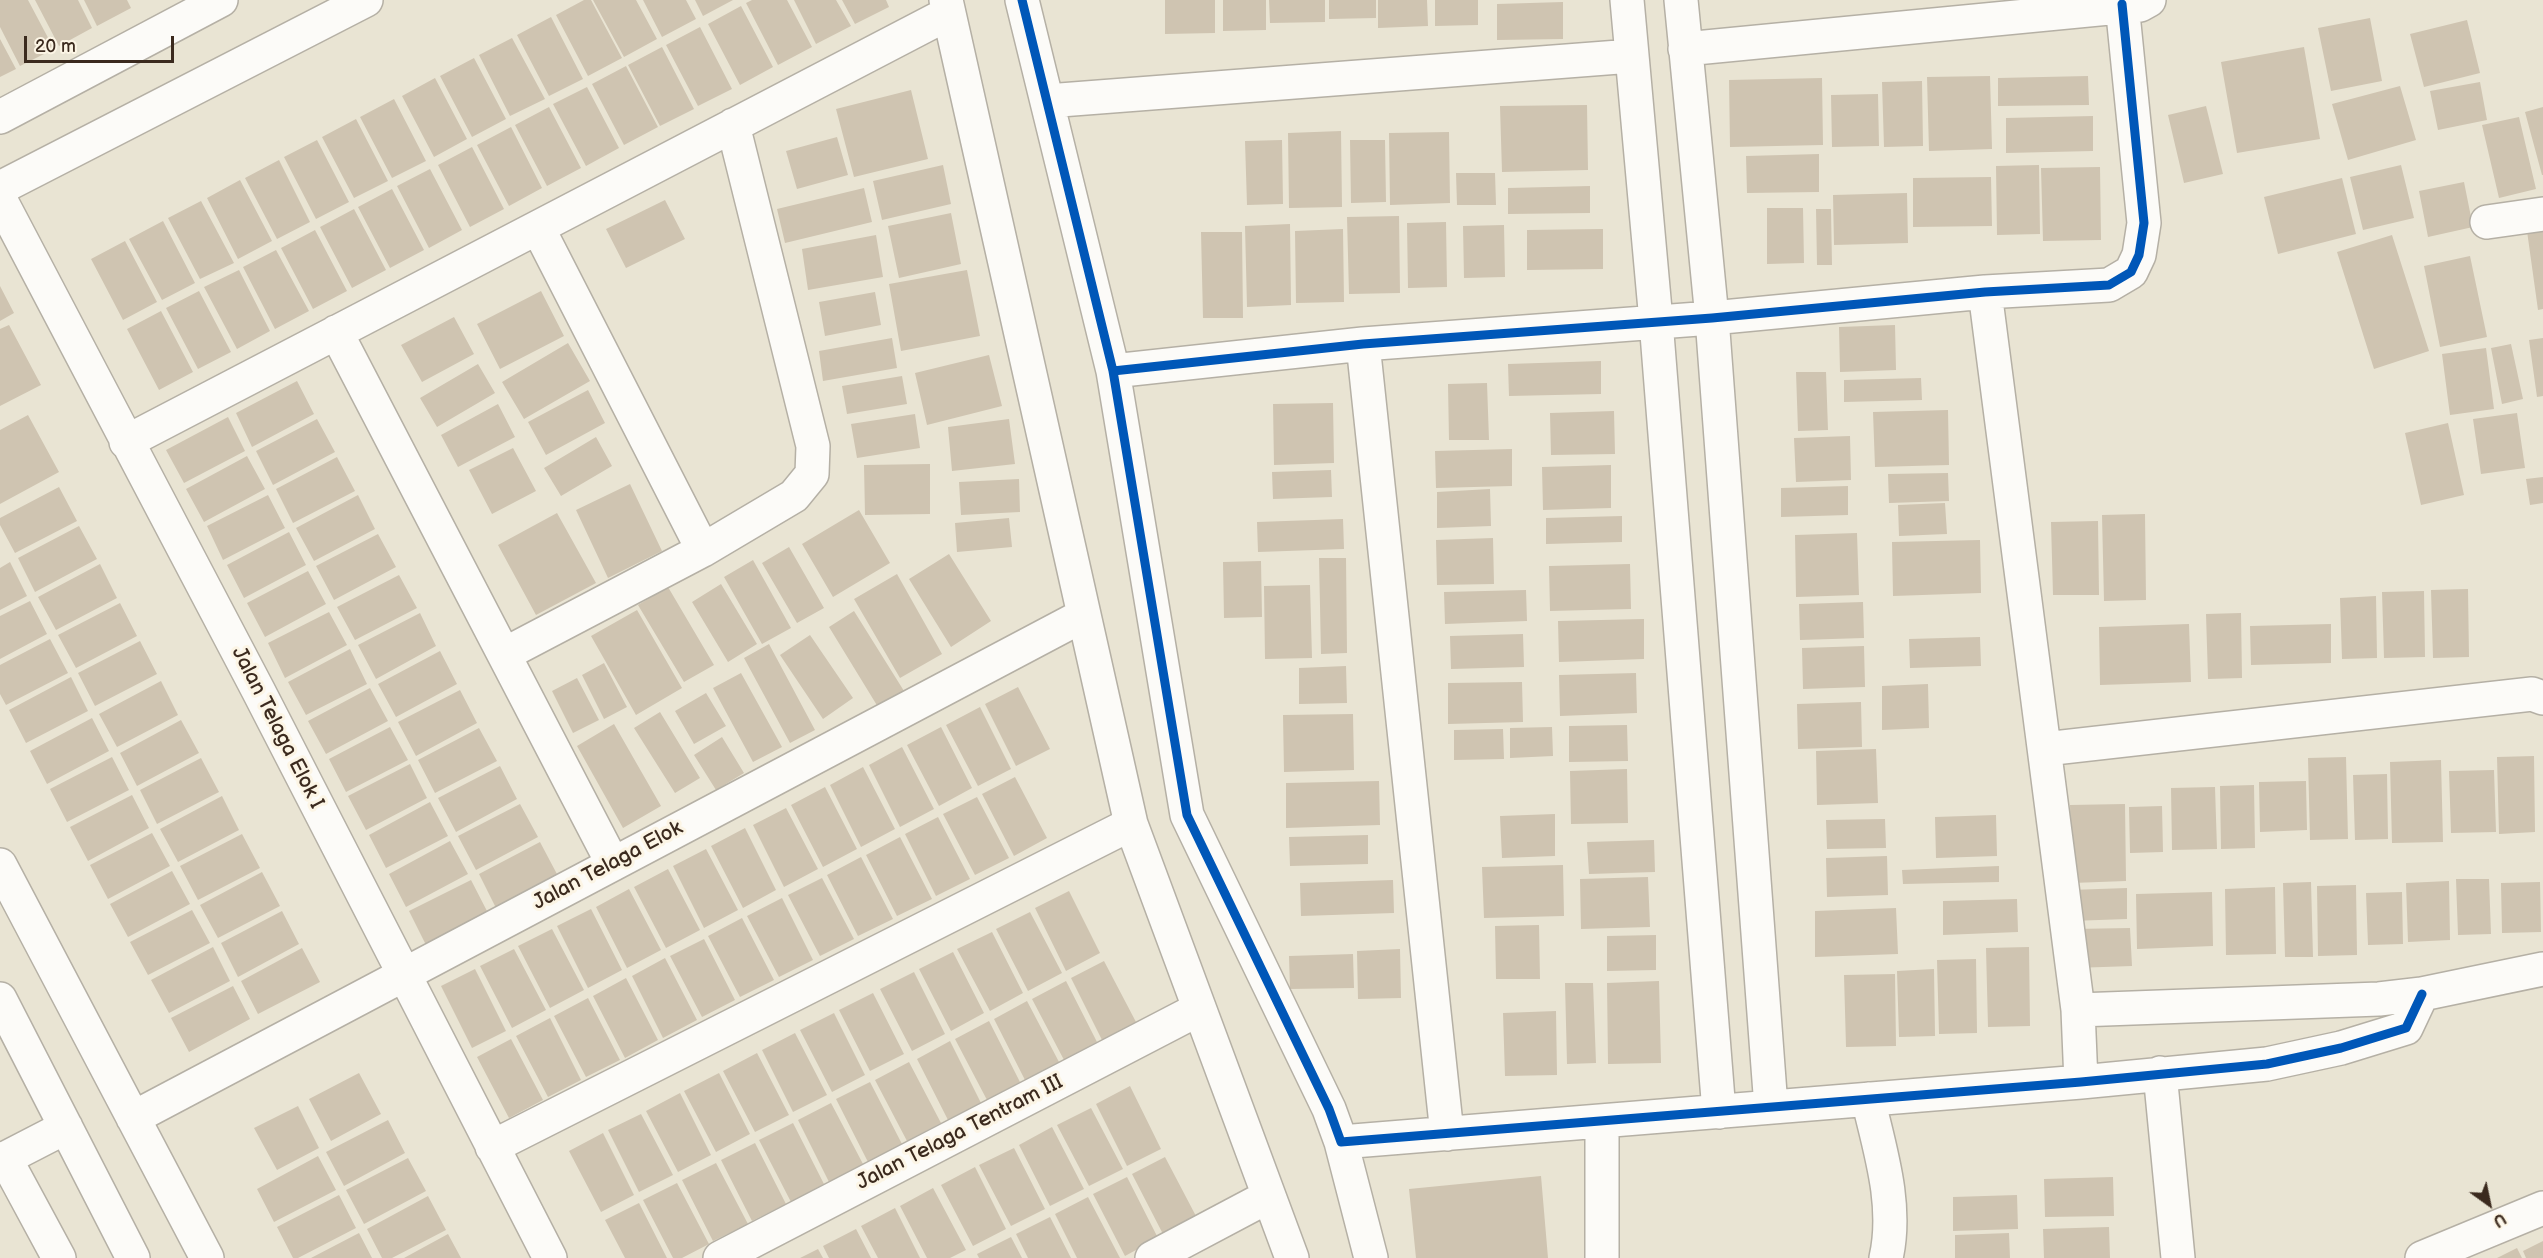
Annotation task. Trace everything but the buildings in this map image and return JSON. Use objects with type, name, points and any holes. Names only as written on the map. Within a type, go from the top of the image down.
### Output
[{"type":"street","points":[[0,117],[221,0]]},
{"type":"street","points":[[0,188],[366,0]]},
{"type":"street","points":[[1022,0],[1113,371],[1187,815],[1329,1109],[1341,1142],[1371,1258]]},
{"type":"street","points":[[1627,0],[1656,321],[1719,1112]]},
{"type":"street","points":[[1681,0],[1712,318],[1772,1107]]},
{"type":"street","points":[[1113,371],[1363,344],[1712,318],[1985,292],[2109,285],[2130,272],[2139,255],[2144,223],[2135,2],[1685,49]]},
{"type":"street","points":[[126,442],[733,125],[947,7],[1131,824],[1292,1258]]},
{"type":"street","points":[[1047,101],[1632,56]]},
{"type":"street","points":[[505,654],[703,550],[794,496],[812,474],[813,446],[733,125]]},
{"type":"street","name":"Jalan Telaga Elok I","points":[[0,199],[252,680],[550,1258]]},
{"type":"street","points":[[2487,222],[2543,214]]},
{"type":"street","points":[[537,228],[703,550]]},
{"type":"street","points":[[1985,292],[2078,1010],[2081,1082]]},
{"type":"street","points":[[336,332],[613,864]]},
{"type":"street","points":[[1363,344],[1446,1134]]},
{"type":"street","name":"Jalan Telaga Elok","points":[[133,1118],[1084,615]]},
{"type":"street","points":[[2044,748],[2532,694],[2543,698]]},
{"type":"street","points":[[492,1147],[1131,824]]},
{"type":"street","points":[[0,865],[207,1258]]},
{"type":"street","points":[[2078,1010],[2343,1001],[2422,994],[2543,969]]},
{"type":"street","points":[[1341,1142],[2081,1082],[2267,1064],[2341,1048],[2406,1028],[2422,994]]},
{"type":"street","points":[[0,999],[133,1258]]},
{"type":"street","name":"Jalan Telaga Tentram III","points":[[720,1258],[1199,1009]]},
{"type":"street","points":[[2160,1073],[2178,1258]]},
{"type":"street","points":[[1868,1099],[1887,1178],[1890,1241],[1886,1258]]},
{"type":"street","points":[[1602,1121],[1602,1258]]},
{"type":"street","points":[[59,1258],[3,1159],[66,1127]]},
{"type":"street","points":[[1152,1258],[1269,1196]]},
{"type":"street","points":[[2422,1258],[2543,1208]]},
{"type":"cycle path","points":[[1022,0],[1113,371],[1187,815],[1329,1109],[1341,1142],[2081,1082],[2267,1064],[2341,1048],[2406,1028],[2422,994]]},
{"type":"cycle path","points":[[1113,371],[1363,344],[1712,318],[1985,292],[2109,285],[2131,272],[2139,255],[2144,223],[2122,4]]}]
